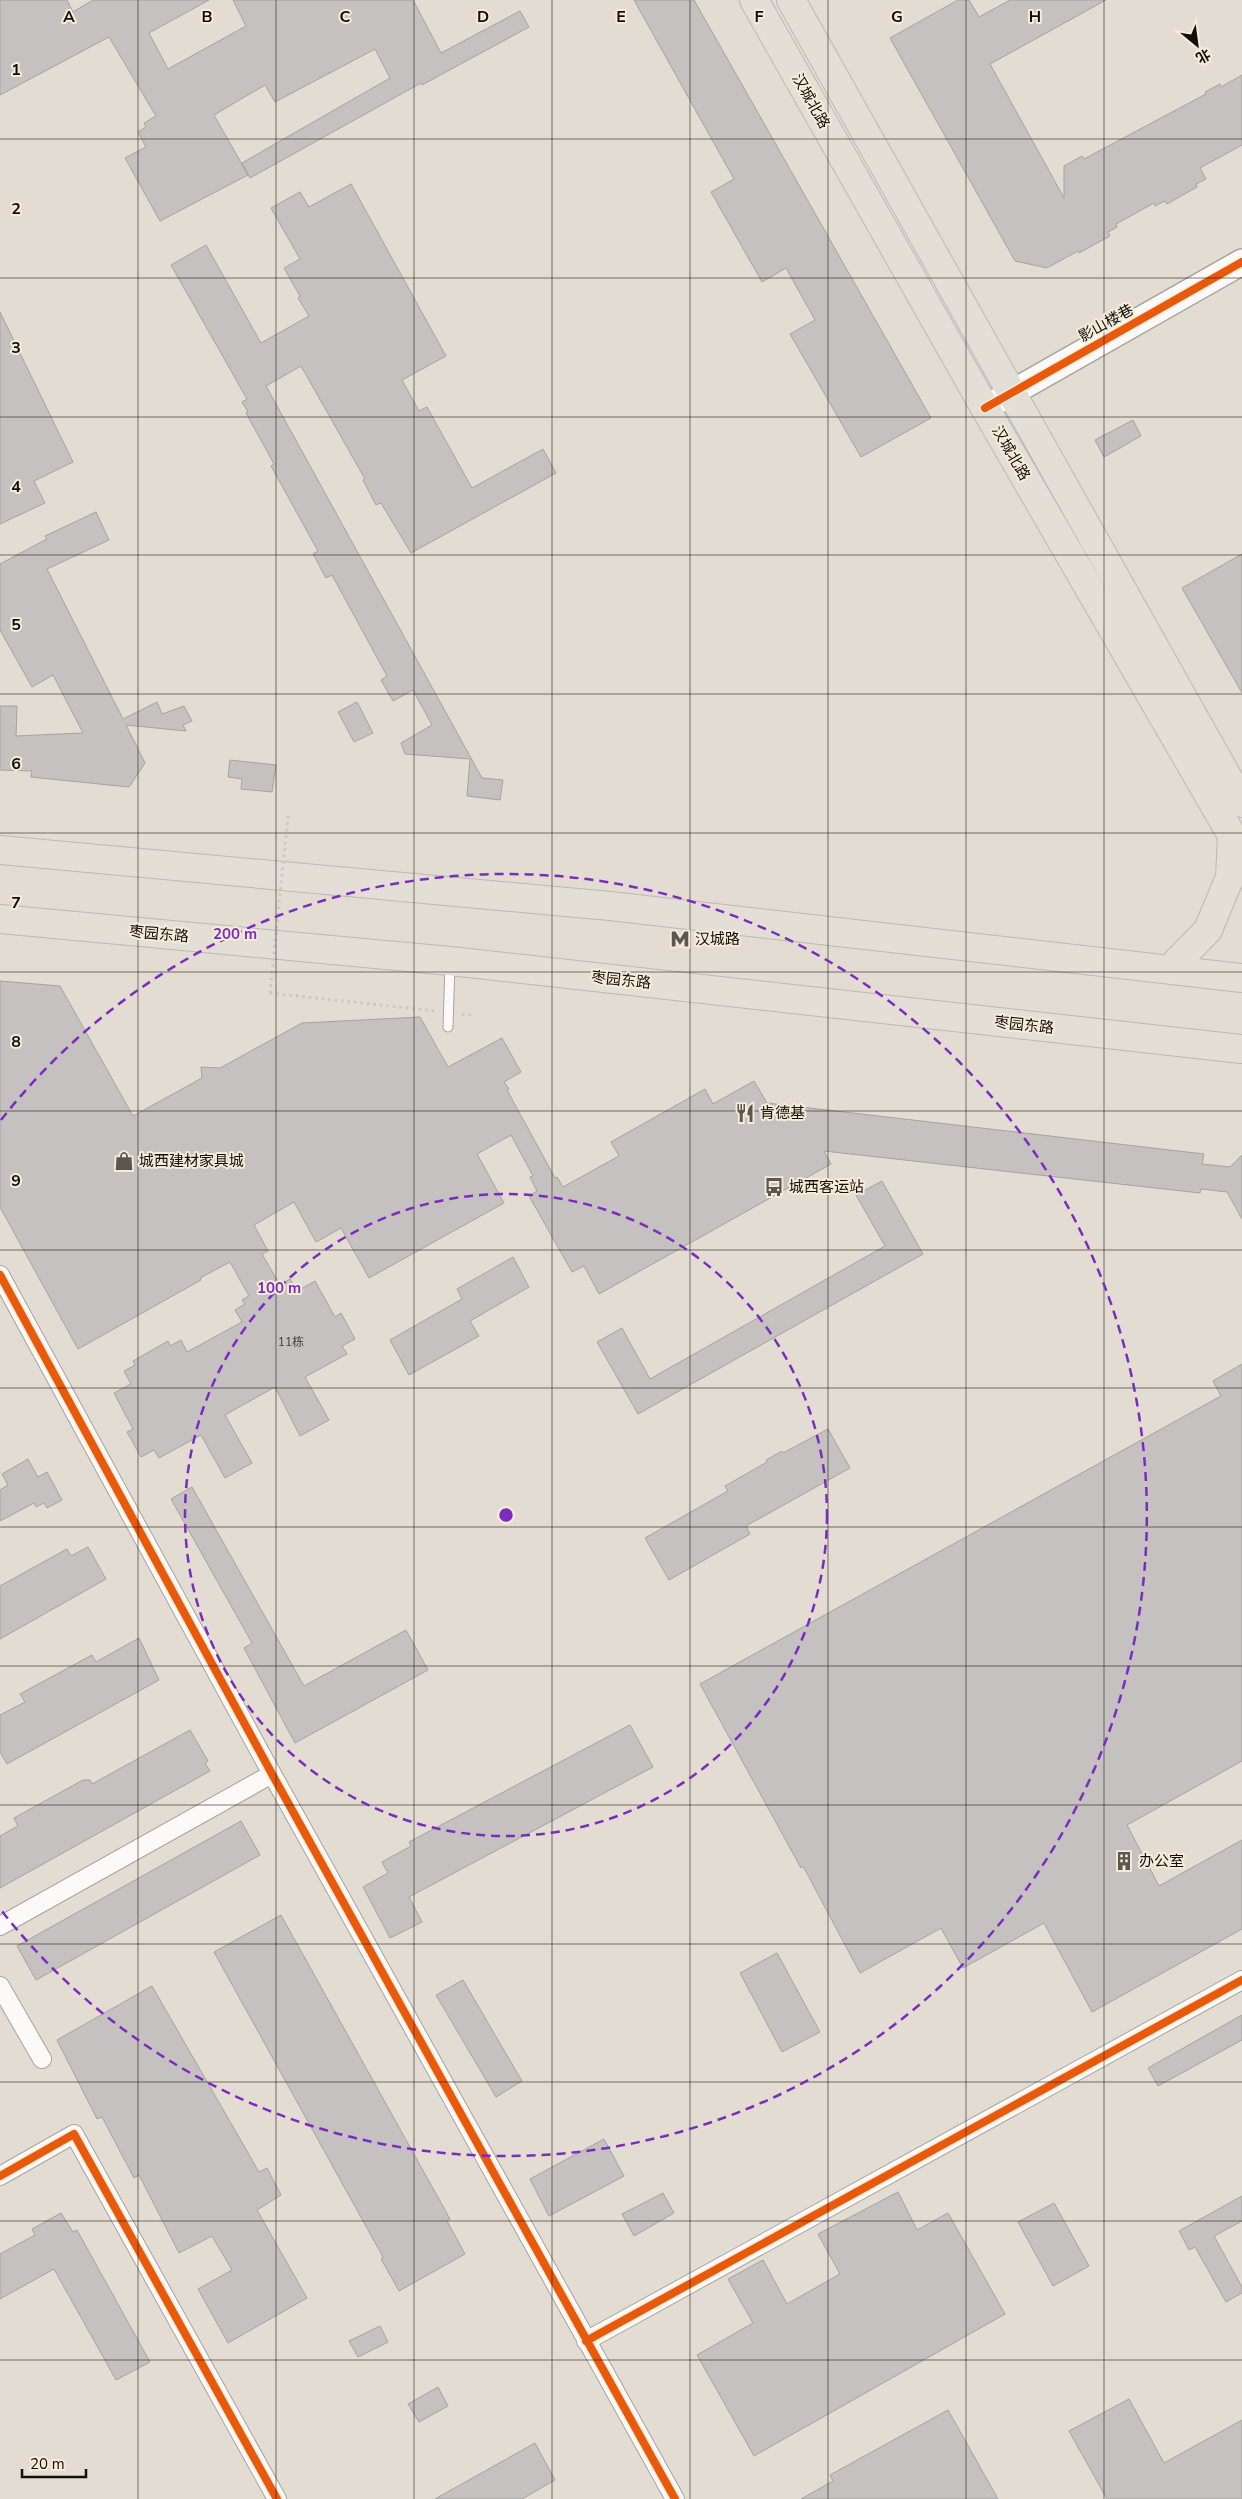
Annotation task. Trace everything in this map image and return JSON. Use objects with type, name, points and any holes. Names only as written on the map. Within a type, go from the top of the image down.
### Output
[{"type":"main road","name":"汉城北路","points":[[754,0],[985,408],[1237,844]]},
{"type":"main road","name":"汉城北路","points":[[791,0],[1242,803]]},
{"type":"main road","points":[[1170,968],[1208,930],[1230,877],[1237,844]]},
{"type":"main road","points":[[0,850],[591,904],[1170,968],[1242,978]]},
{"type":"main road","name":"枣园东路","points":[[0,919],[450,961],[1242,1049]]},
{"type":"street","name":"影山楼巷","points":[[985,408],[1010,392],[1242,262]]},
{"type":"street","points":[[0,1275],[272,1774],[675,2499]]},
{"type":"street","points":[[0,1926],[272,1774]]},
{"type":"street","points":[[586,2341],[1242,1980]]},
{"type":"street","points":[[0,1986],[42,2059]]},
{"type":"street","points":[[0,2176],[74,2134],[277,2499]]},
{"type":"lane","points":[[448,1027],[450,961]]},
{"type":"path","points":[[288,816],[270,993],[474,1015]]},
{"type":"building","points":[[0,0],[67,0],[73,12],[93,0],[209,0],[149,33],[168,69],[246,26],[233,0],[413,0],[441,53],[520,11],[529,27],[422,85],[421,83],[250,178],[242,163],[390,78],[375,49],[275,102],[265,85],[214,115],[248,175],[160,221],[125,158],[146,147],[138,132],[146,127],[144,123],[156,116],[109,37],[0,95]]},
{"type":"building","points":[[634,0],[694,0],[931,418],[861,457],[790,334],[815,320],[786,268],[762,282],[711,192],[734,179]]},
{"type":"building","points":[[958,0],[969,0],[979,17],[1010,0],[1106,0],[990,64],[1064,198],[1064,166],[1082,156],[1084,159],[1206,94],[1205,92],[1220,84],[1221,87],[1242,75],[1242,145],[1200,168],[1206,179],[1196,184],[1197,187],[1167,204],[1165,201],[1155,206],[1154,203],[1116,224],[1117,227],[1108,232],[1110,236],[1079,253],[1078,251],[1047,268],[1015,261],[890,38]]},
{"type":"building","points":[[351,184],[446,356],[402,380],[419,411],[427,407],[472,488],[543,449],[556,473],[411,553],[381,503],[376,505],[363,480],[365,479],[301,366],[266,386],[482,778],[503,780],[500,800],[467,796],[470,759],[405,754],[401,743],[432,725],[413,690],[393,701],[381,680],[387,676],[332,575],[326,578],[313,554],[318,551],[271,466],[274,464],[242,402],[247,399],[171,265],[206,245],[261,343],[309,316],[284,268],[300,259],[271,208],[300,192],[309,207]]},
{"type":"building","points":[[0,312],[73,462],[34,481],[45,503],[0,524]]},
{"type":"building","points":[[1133,420],[1141,436],[1104,457],[1095,440]]},
{"type":"building","points":[[96,512],[109,540],[47,569],[123,719],[157,702],[162,714],[184,706],[192,721],[183,725],[186,731],[126,725],[145,763],[129,787],[31,777],[32,771],[0,770],[0,706],[17,706],[16,736],[83,733],[53,675],[32,687],[0,630],[0,564],[47,539],[45,536]]},
{"type":"building","points":[[1242,554],[1242,693],[1182,588]]},
{"type":"building","points":[[357,702],[373,733],[354,742],[338,712]]},
{"type":"building","points":[[230,760],[276,765],[272,792],[241,789],[242,779],[228,777]]},
{"type":"building","points":[[0,981],[60,986],[133,1116],[202,1078],[201,1067],[220,1068],[302,1023],[420,1017],[448,1067],[502,1038],[521,1072],[504,1082],[509,1089],[507,1090],[555,1178],[557,1177],[563,1187],[619,1156],[611,1142],[705,1089],[713,1104],[754,1081],[767,1103],[1204,1154],[1202,1164],[1230,1167],[1242,1155],[1242,1219],[1227,1192],[1201,1189],[1200,1193],[824,1151],[831,1164],[599,1294],[584,1266],[572,1272],[529,1196],[537,1191],[530,1177],[533,1176],[511,1135],[477,1154],[504,1203],[369,1278],[341,1228],[316,1242],[294,1202],[254,1225],[268,1251],[262,1254],[280,1285],[290,1279],[297,1291],[315,1281],[335,1317],[341,1313],[355,1339],[342,1346],[347,1354],[305,1377],[329,1420],[300,1436],[275,1387],[225,1415],[252,1463],[225,1478],[201,1435],[159,1458],[154,1450],[141,1457],[127,1432],[133,1429],[114,1393],[131,1384],[124,1371],[135,1365],[133,1361],[168,1341],[170,1346],[181,1340],[187,1352],[242,1322],[235,1310],[245,1304],[242,1300],[249,1296],[230,1262],[78,1349],[0,1207]]},
{"type":"building","points":[[882,1181],[923,1254],[638,1414],[597,1342],[622,1328],[650,1379],[885,1246],[856,1195]]},
{"type":"building","points":[[513,1257],[529,1287],[470,1321],[479,1336],[409,1375],[390,1340],[462,1299],[457,1289]]},
{"type":"building","points":[[1242,1364],[1242,1761],[1127,1825],[1159,1886],[1242,1840],[1242,1929],[1092,2012],[1044,1923],[963,1968],[941,1928],[860,1973],[803,1866],[801,1868],[700,1684],[1221,1396],[1213,1381]]},
{"type":"building","points":[[828,1429],[850,1468],[746,1526],[750,1534],[669,1580],[645,1538],[728,1491],[725,1486],[767,1462],[766,1460]]},
{"type":"building","points":[[28,1459],[38,1477],[47,1472],[62,1500],[47,1508],[44,1503],[36,1507],[34,1503],[0,1521],[0,1490],[8,1485],[2,1474]]},
{"type":"building","points":[[192,1487],[304,1686],[406,1630],[428,1670],[295,1743],[244,1648],[252,1643],[171,1499]]},
{"type":"building","points":[[88,1547],[106,1579],[0,1639],[0,1586],[67,1549],[71,1556]]},
{"type":"building","points":[[139,1638],[159,1680],[7,1764],[0,1752],[0,1715],[25,1702],[20,1694],[92,1655],[96,1662]]},
{"type":"building","points":[[630,1725],[653,1767],[409,1897],[422,1922],[390,1938],[363,1887],[388,1873],[382,1862],[411,1846],[409,1842]]},
{"type":"building","points":[[190,1730],[208,1761],[205,1763],[210,1771],[0,1888],[0,1836],[18,1826],[14,1818],[83,1780],[90,1780],[92,1784]]},
{"type":"building","points":[[241,1821],[260,1855],[36,1980],[17,1946]]},
{"type":"building","points":[[281,1915],[450,2219],[447,2221],[465,2254],[399,2291],[381,2259],[383,2257],[214,1952]]},
{"type":"building","points":[[777,1953],[820,2032],[782,2052],[740,1973]]},
{"type":"building","points":[[463,1980],[522,2081],[496,2097],[436,1995]]},
{"type":"building","points":[[152,1986],[259,2172],[267,2168],[281,2195],[257,2210],[307,2298],[228,2343],[198,2289],[232,2270],[212,2236],[179,2253],[139,2175],[134,2178],[102,2117],[97,2119],[57,2040]]},
{"type":"building","points":[[1242,2015],[1242,2040],[1158,2086],[1148,2068]]},
{"type":"building","points":[[604,2139],[624,2176],[549,2216],[530,2179]]},
{"type":"building","points":[[898,2192],[917,2230],[948,2213],[1005,2314],[754,2456],[697,2355],[753,2323],[728,2279],[763,2260],[787,2304],[840,2274],[818,2234]]},
{"type":"building","points":[[663,2193],[674,2213],[634,2236],[622,2214]]},
{"type":"building","points":[[1242,2196],[1242,2221],[1214,2236],[1242,2287],[1242,2293],[1226,2302],[1195,2247],[1189,2250],[1179,2231]]},
{"type":"building","points":[[1054,2203],[1089,2266],[1053,2286],[1018,2222]]},
{"type":"building","points":[[61,2213],[73,2232],[77,2230],[150,2362],[116,2380],[54,2269],[0,2299],[0,2254],[35,2235],[32,2229]]},
{"type":"building","points":[[380,2326],[388,2342],[358,2357],[349,2341]]},
{"type":"building","points":[[438,2387],[448,2406],[419,2422],[408,2404]]},
{"type":"building","points":[[1129,2399],[1164,2463],[1242,2420],[1242,2499],[1107,2499],[1069,2431]]},
{"type":"building","points":[[948,2410],[998,2499],[801,2499],[833,2481],[830,2475]]},
{"type":"building","points":[[535,2443],[555,2480],[522,2499],[435,2499]]},
{"type":"cycle path","points":[[985,408],[1242,262]]},
{"type":"cycle path","points":[[0,1275],[272,1774],[675,2499]]},
{"type":"cycle path","points":[[586,2341],[1242,1980]]},
{"type":"cycle path","points":[[0,2176],[74,2134],[277,2499]]},
{"type":"place","name":"汉城路","points":[[680,939]]},
{"type":"place","name":"肯德基","points":[[745,1113]]},
{"type":"place","name":"城西建材家具城","points":[[124,1161]]},
{"type":"place","name":"城西客运站","points":[[774,1187]]},
{"type":"place","name":"办公室","points":[[1124,1861]]}]
